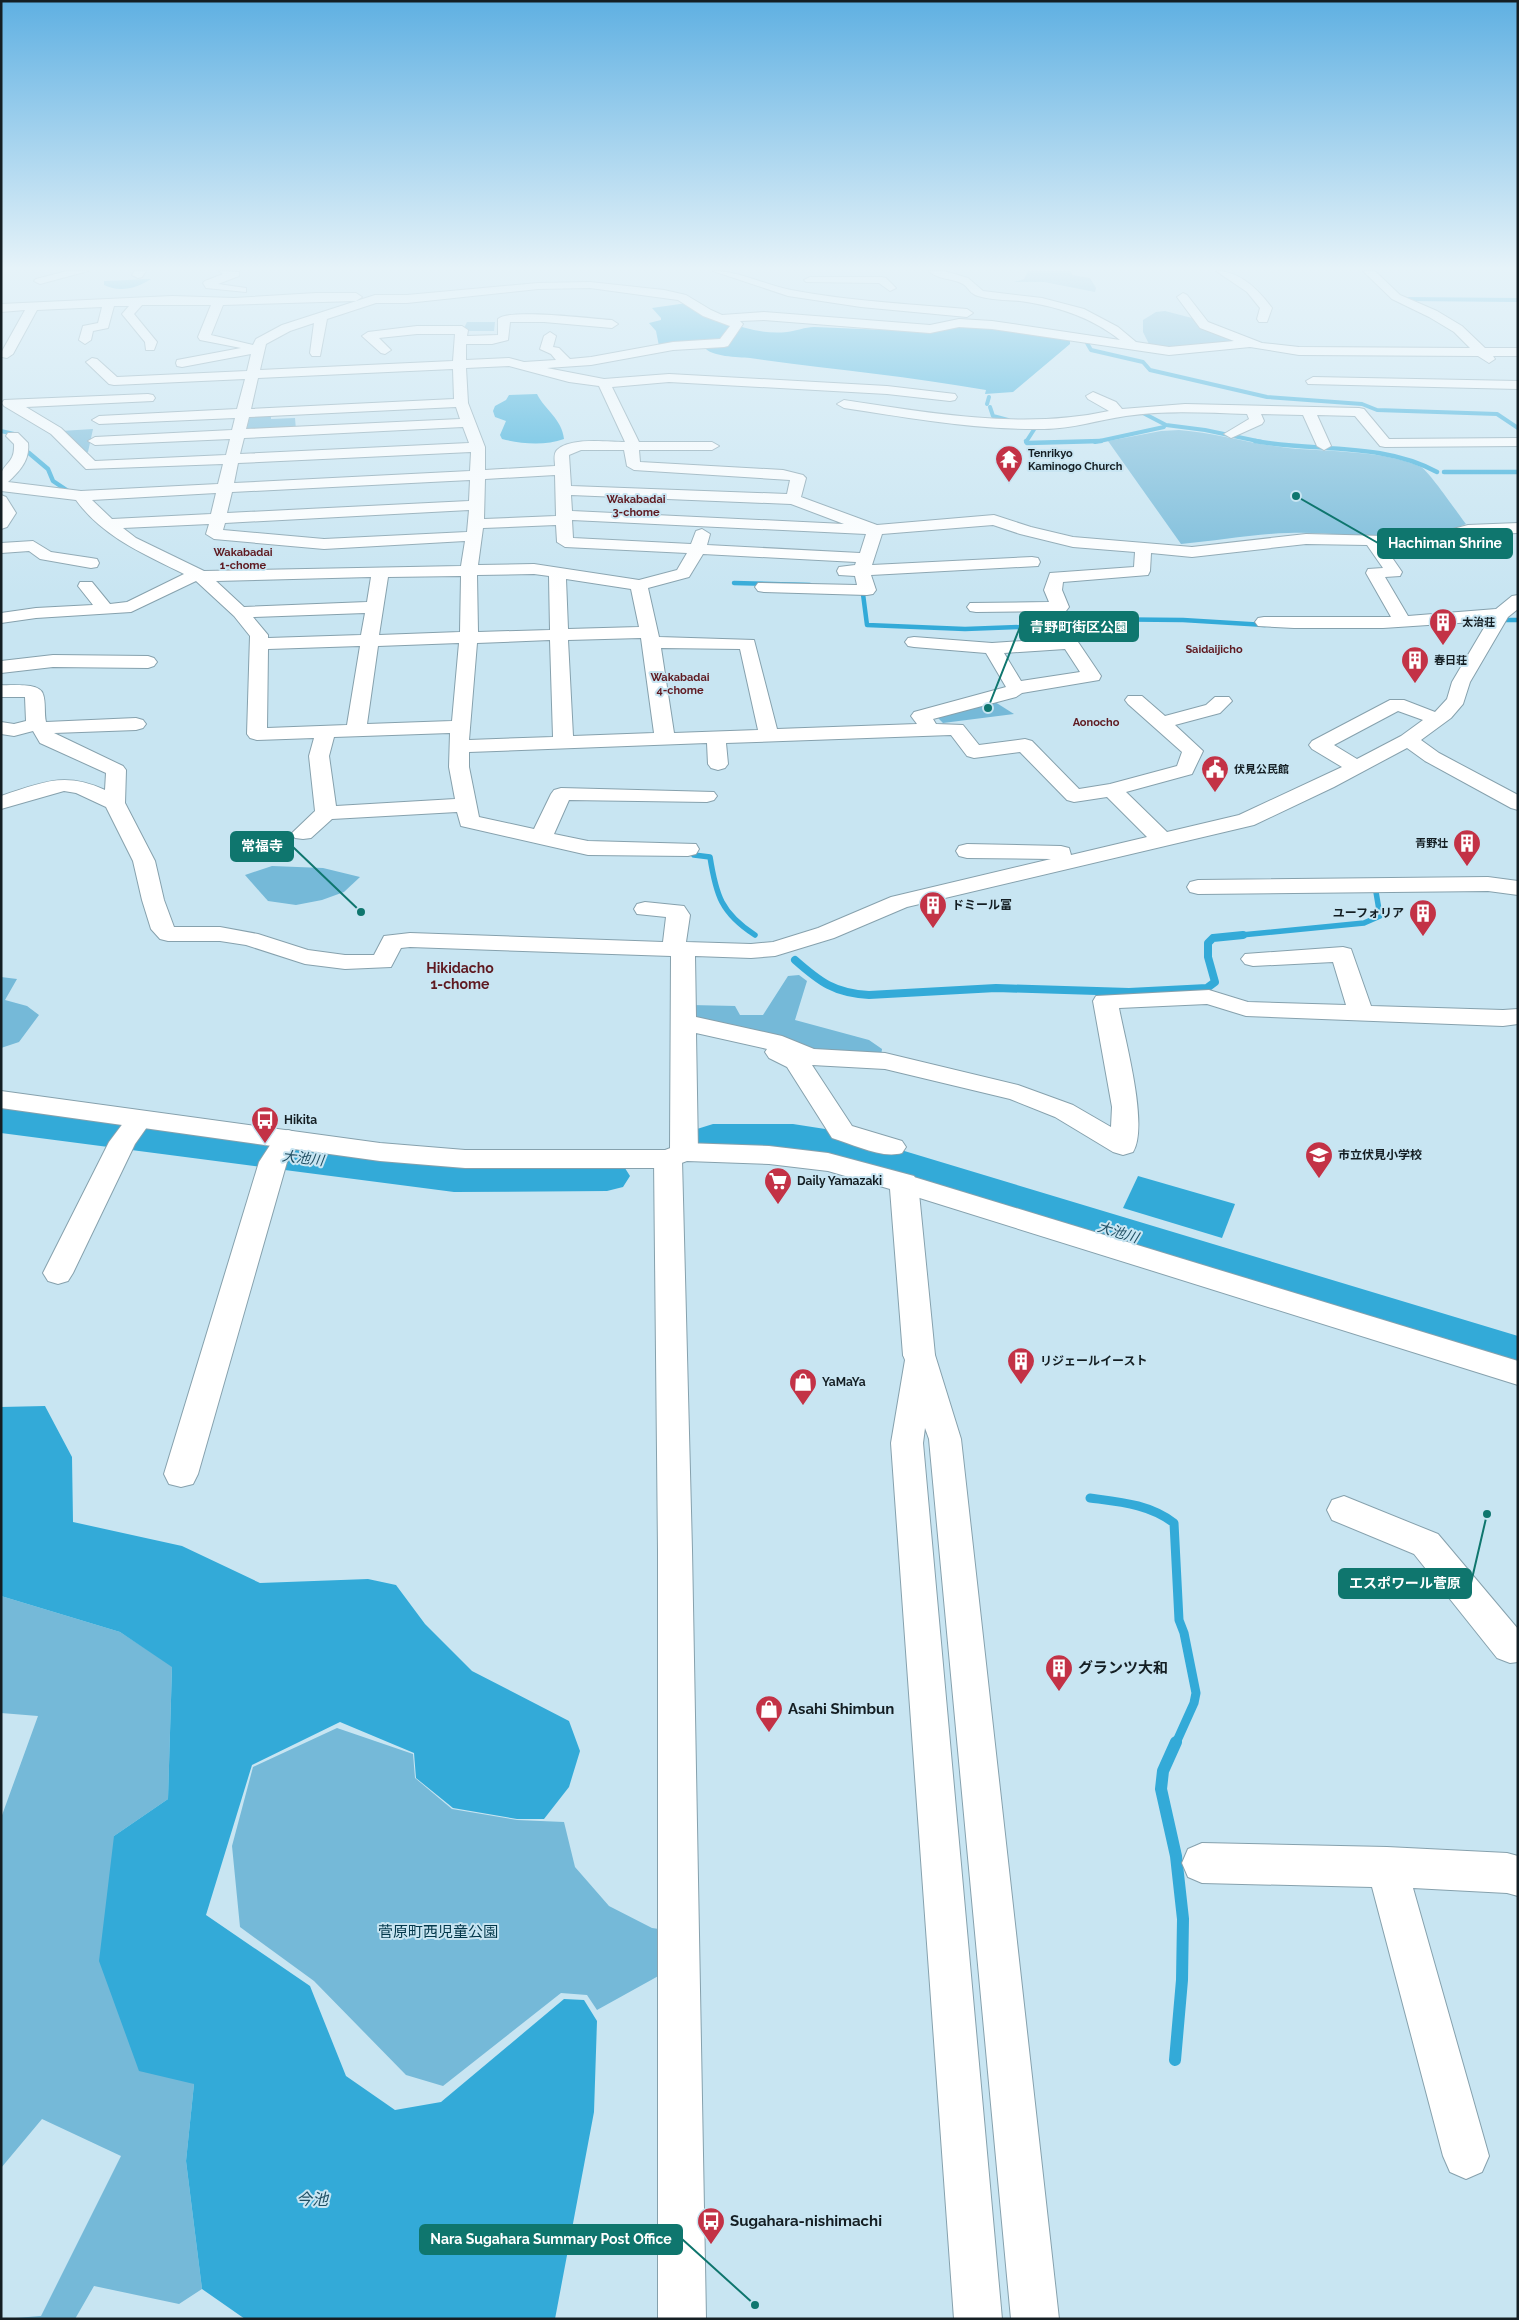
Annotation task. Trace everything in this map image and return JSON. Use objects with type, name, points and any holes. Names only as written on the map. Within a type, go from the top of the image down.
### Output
[{"type":"street","points":[[81,496],[92,466],[99,420],[114,381],[118,379]]},
{"type":"street","points":[[114,381],[148,379]]},
{"type":"street","points":[[249,379],[242,393],[243,413],[214,534],[302,544],[475,530],[563,517],[875,530],[994,520],[1026,531],[1073,542],[1143,550],[1192,552],[1306,539],[1423,542],[1468,530],[1518,528]]},
{"type":"street","points":[[461,379],[461,403],[478,446],[475,530],[469,570],[470,637],[459,746],[460,767],[469,822],[588,848],[688,849]]},
{"type":"street","points":[[520,380],[538,379]]},
{"type":"street","points":[[578,379],[604,383],[661,379]]},
{"type":"street","points":[[690,379],[697,392]]},
{"type":"street","points":[[693,379],[762,386],[887,390],[950,397]]},
{"type":"street","points":[[758,379],[762,386]]},
{"type":"street","points":[[1313,381],[1518,385],[1512,379]]},
{"type":"street","points":[[604,383],[632,441],[636,492]]},
{"type":"street","points":[[808,404],[811,387]]},
{"type":"street","points":[[242,393],[267,392]]},
{"type":"street","points":[[1093,396],[1111,405],[1118,413]]},
{"type":"street","points":[[7,402],[158,398]]},
{"type":"street","points":[[7,402],[56,431],[92,466],[478,446]]},
{"type":"street","points":[[99,420],[461,403]]},
{"type":"street","points":[[828,404],[848,404],[947,420],[1044,425],[1080,422],[1118,413],[1185,408],[1359,412],[1384,442],[1518,442]]},
{"type":"street","points":[[1231,434],[1257,421],[1252,409]]},
{"type":"street","points":[[1308,411],[1324,446]]},
{"type":"street","points":[[95,441],[469,423]]},
{"type":"street","points":[[1,481],[13,470],[22,451],[21,443],[13,436]]},
{"type":"street","points":[[1445,442],[1456,455]]},
{"type":"street","points":[[712,446],[578,446],[562,453],[565,542],[693,556],[864,564],[1032,562]]},
{"type":"street","points":[[634,466],[783,474],[798,478],[792,499]]},
{"type":"street","points":[[1,486],[81,496],[563,470]]},
{"type":"street","points":[[564,490],[792,499],[875,530]]},
{"type":"street","points":[[81,496],[93,512],[130,541],[199,575],[240,612],[259,636],[257,734],[460,727]]},
{"type":"street","points":[[1,618],[36,613],[131,607],[199,575],[534,569],[640,584],[683,573],[693,556],[719,496]]},
{"type":"street","points":[[1,500],[8,513],[1,524]]},
{"type":"street","points":[[110,524],[476,505]]},
{"type":"street","points":[[764,587],[867,590],[864,564],[875,530]]},
{"type":"street","points":[[1373,542],[1394,572],[1374,573],[1402,620]]},
{"type":"street","points":[[1,547],[33,546],[46,556],[90,563]]},
{"type":"street","points":[[976,607],[1060,607],[1054,590],[1056,577],[1142,571],[1143,550]]},
{"type":"street","points":[[693,556],[736,567]]},
{"type":"street","points":[[773,571],[814,572],[864,564]]},
{"type":"street","points":[[356,730],[373,607],[380,572]]},
{"type":"street","points":[[558,572],[563,743]]},
{"type":"street","points":[[640,584],[665,739]]},
{"type":"street","points":[[86,586],[106,610]]},
{"type":"street","points":[[240,612],[373,607]]},
{"type":"street","points":[[1264,622],[1332,624],[1402,620],[1451,620],[1509,607]]},
{"type":"street","points":[[1,691],[31,692],[34,694],[39,726],[47,739],[116,770],[115,803],[144,861],[163,929],[168,934],[220,934],[250,939],[305,957],[344,962],[383,962],[392,942],[421,939],[471,939],[606,948],[751,951],[775,949],[826,933],[899,902],[1246,820],[1357,767],[1408,740],[1444,714],[1456,700],[1460,682],[1509,607]]},
{"type":"street","points":[[928,729],[921,716],[1009,694],[1016,688],[1092,676],[1060,628]]},
{"type":"street","points":[[259,644],[560,634],[649,637],[753,637],[769,736]]},
{"type":"street","points":[[914,642],[992,648],[1070,644]]},
{"type":"street","points":[[992,648],[1016,688]]},
{"type":"street","points":[[1,668],[53,661],[148,662]]},
{"type":"street","points":[[459,746],[956,728],[974,752],[1025,745],[1074,796],[1112,790],[1185,770],[1193,751],[1135,700]]},
{"type":"street","points":[[1160,723],[1213,709],[1222,701]]},
{"type":"street","points":[[1357,767],[1320,746],[1397,704],[1437,719]]},
{"type":"street","points":[[1,728],[14,730],[39,726],[136,724]]},
{"type":"street","points":[[326,732],[319,756],[326,813]]},
{"type":"street","points":[[716,737],[718,764]]},
{"type":"street","points":[[1408,740],[1432,757],[1518,804]]},
{"type":"street","points":[[1,803],[19,799],[53,786],[72,785],[115,803]]},
{"type":"street","points":[[1112,790],[1162,839]]},
{"type":"street","points":[[541,838],[561,794],[707,796]]},
{"type":"street","points":[[303,833],[326,813],[467,805]]},
{"type":"street","points":[[968,851],[1100,854]]},
{"type":"street","points":[[1198,887],[1488,884],[1518,888]]},
{"type":"street","points":[[645,909],[676,911],[678,915],[682,1022],[676,1155],[675,1559],[682,2319]]},
{"type":"street","points":[[1253,959],[1343,954],[1361,1013]]},
{"type":"street","points":[[682,1022],[773,1042],[810,1057],[885,1061],[1018,1093],[1064,1110],[1123,1146],[1125,1107],[1105,1001],[1209,997],[1246,1009],[1502,1018],[1518,1016]]},
{"type":"street","points":[[738,1035],[796,1061],[842,1132],[892,1147]]},
{"type":"street","points":[[1,1100],[132,1129],[282,1149],[380,1152],[465,1158],[769,1155],[850,1166],[1518,1373]]},
{"type":"street","points":[[58,1273],[132,1129]]},
{"type":"street","points":[[850,1166],[864,1139]]},
{"type":"street","points":[[181,1474],[282,1149]]},
{"type":"street","points":[[904,1183],[919,1355],[945,1438],[1035,2319]]},
{"type":"street","points":[[919,1355],[907,1443],[978,2319]]},
{"type":"street","points":[[1344,1510],[1426,1544],[1510,1646],[1518,1646]]},
{"type":"street","points":[[1202,1863],[1387,1867],[1508,1873],[1518,1876]]},
{"type":"street","points":[[1387,1867],[1466,2156]]},
{"type":"green space","points":[[271,413],[271,419],[295,418],[296,430],[246,431],[250,416]]},
{"type":"green space","points":[[93,429],[88,452],[83,453],[61,431]]},
{"type":"green space","points":[[1179,430],[1288,448],[1356,453],[1406,461],[1425,470],[1466,524],[1445,532],[1423,536],[1378,537],[1288,533],[1181,544],[1108,441],[1161,431]]},
{"type":"green space","points":[[995,702],[1014,714],[943,723],[938,718]]},
{"type":"green space","points":[[272,866],[323,868],[360,877],[344,892],[322,900],[296,905],[268,901],[245,875]]},
{"type":"green space","points":[[799,975],[807,981],[795,1020],[869,1040],[882,1049],[881,1056],[835,1054],[691,1020],[691,1005],[735,1006],[740,1015],[763,1015],[788,976]]},
{"type":"green space","points":[[1,977],[17,979],[5,1000],[27,1006],[39,1015],[19,1042],[1,1048]]},
{"type":"green space","points":[[1,1596],[120,1632],[172,1666],[168,1799],[114,1836],[194,2084],[186,2161],[202,2289],[179,2304],[94,2286],[75,2319],[3,2319],[41,2316],[121,2156],[42,2119],[1,2168],[1,1818],[38,1716],[1,1713]]},
{"type":"green space","name":"菅原町西児童公園","points":[[337,1728],[413,1754],[415,1778],[452,1809],[517,1820],[564,1822],[575,1867],[609,1906],[652,1928],[673,1931],[671,1969],[597,2010],[587,1995],[561,1993],[443,2086],[406,2075],[314,1981],[240,1927],[232,1846],[253,1767]]},
{"type":"water","points":[[914,379],[1028,379],[1013,392],[985,394],[986,390]]},
{"type":"water","points":[[537,394],[557,420],[564,439],[549,443],[533,443],[502,439],[500,435],[506,421],[495,417],[493,411],[495,406],[506,400],[509,395]]},
{"type":"water","points":[[1138,1176],[1235,1204],[1222,1238],[1123,1208]]},
{"type":"water","name":"今池","points":[[45,1406],[72,1457],[73,1522],[182,1546],[260,1583],[368,1579],[396,1585],[425,1624],[472,1671],[569,1721],[580,1751],[569,1787],[544,1819],[517,1819],[453,1808],[416,1778],[414,1753],[340,1722],[252,1765],[206,1915],[310,1986],[346,2076],[395,2110],[441,2102],[564,1999],[584,2000],[597,2021],[594,2112],[555,2319],[245,2319],[202,2289],[186,2161],[194,2084],[139,2071],[99,1961],[114,1836],[168,1799],[172,1667],[120,1632],[1,1596],[1,1407]]},
{"type":"waterway","points":[[1190,379],[1267,397],[1362,404],[1377,410],[1497,414],[1518,428]]},
{"type":"waterway","points":[[987,404],[989,397]]},
{"type":"waterway","points":[[990,407],[993,416],[1008,420]]},
{"type":"waterway","points":[[1143,413],[1166,425],[1205,430],[1261,442]]},
{"type":"waterway","points":[[1099,441],[1164,427]]},
{"type":"waterway","points":[[1026,442],[1035,428]]},
{"type":"waterway","points":[[1,431],[14,434]]},
{"type":"waterway","points":[[1026,442],[1099,441]]},
{"type":"waterway","points":[[1095,442],[1099,441]]},
{"type":"waterway","points":[[1255,441],[1261,442]]},
{"type":"waterway","points":[[1261,442],[1371,452],[1394,456],[1437,472]]},
{"type":"waterway","points":[[29,453],[48,469],[53,481],[68,491]]},
{"type":"waterway","points":[[1444,472],[1518,472]]},
{"type":"waterway","points":[[734,583],[810,585]]},
{"type":"waterway","points":[[863,594],[867,625],[965,629],[1048,626],[1061,620],[1068,620]]},
{"type":"waterway","points":[[1077,619],[1183,620],[1265,625]]},
{"type":"waterway","points":[[1506,620],[1518,620]]},
{"type":"waterway","points":[[694,855],[710,857],[718,893],[727,911],[734,919],[755,935]]},
{"type":"waterway","points":[[1231,936],[1364,923],[1380,916],[1376,892]]},
{"type":"waterway","points":[[795,960],[828,985],[846,992],[869,995],[996,988],[1129,992],[1207,988],[1215,982],[1208,957],[1208,943],[1213,938],[1243,935]]},
{"type":"waterway","name":"大池川","points":[[1,1119],[454,1177],[607,1176]]},
{"type":"waterway","name":"大池川","points":[[713,1139],[793,1139],[838,1146],[1518,1355]]},
{"type":"waterway","points":[[1090,1498],[1144,1508],[1174,1523],[1179,1620],[1184,1633],[1196,1693],[1194,1703],[1176,1743]]},
{"type":"waterway","points":[[1175,2060],[1182,1980],[1183,1919],[1176,1856],[1161,1789],[1163,1771],[1176,1742]]},
{"type":"place","name":"Tenrikyo Kaminogo Church","points":[[1009,483]]},
{"type":"place","name":"Hachiman Shrine","points":[[1296,496]]},
{"type":"place","name":"太治荘","points":[[1443,646]]},
{"type":"place","name":"春日荘","points":[[1415,684]]},
{"type":"place","name":"青野町街区公園","points":[[988,708]]},
{"type":"place","name":"伏見公民館","points":[[1215,793]]},
{"type":"place","name":"青野壮","points":[[1467,867]]},
{"type":"place","name":"常福寺","points":[[361,912]]},
{"type":"place","name":"ドミール冨","points":[[933,929]]},
{"type":"place","name":"ユーフォリア","points":[[1423,937]]},
{"type":"place","name":"Hikita","points":[[265,1144]]},
{"type":"place","name":"市立伏見小学校","points":[[1319,1179]]},
{"type":"place","name":"Daily Yamazaki","points":[[778,1205]]},
{"type":"place","name":"リジェールイースト","points":[[1021,1385]]},
{"type":"place","name":"YaMaYa","points":[[803,1406]]},
{"type":"place","name":"エスポワール菅原","points":[[1487,1514]]},
{"type":"place","name":"グランツ大和","points":[[1059,1692]]},
{"type":"place","name":"Asahi Shimbun","points":[[769,1733]]},
{"type":"place","name":"Sugahara-nishimachi","points":[[711,2245]]},
{"type":"place","name":"Nara Sugahara Summary Post Office","points":[[755,2305]]},
{"type":"district","name":"Wakabadai 3-chome","points":[[636,505]]},
{"type":"district","name":"Wakabadai 1-chome","points":[[243,558]]},
{"type":"district","name":"Saidaijicho","points":[[1214,649]]},
{"type":"district","name":"Wakabadai 4-chome","points":[[680,683]]},
{"type":"district","name":"Aonocho","points":[[1096,722]]},
{"type":"district","name":"Hikidacho 1-chome","points":[[460,976]]}]
